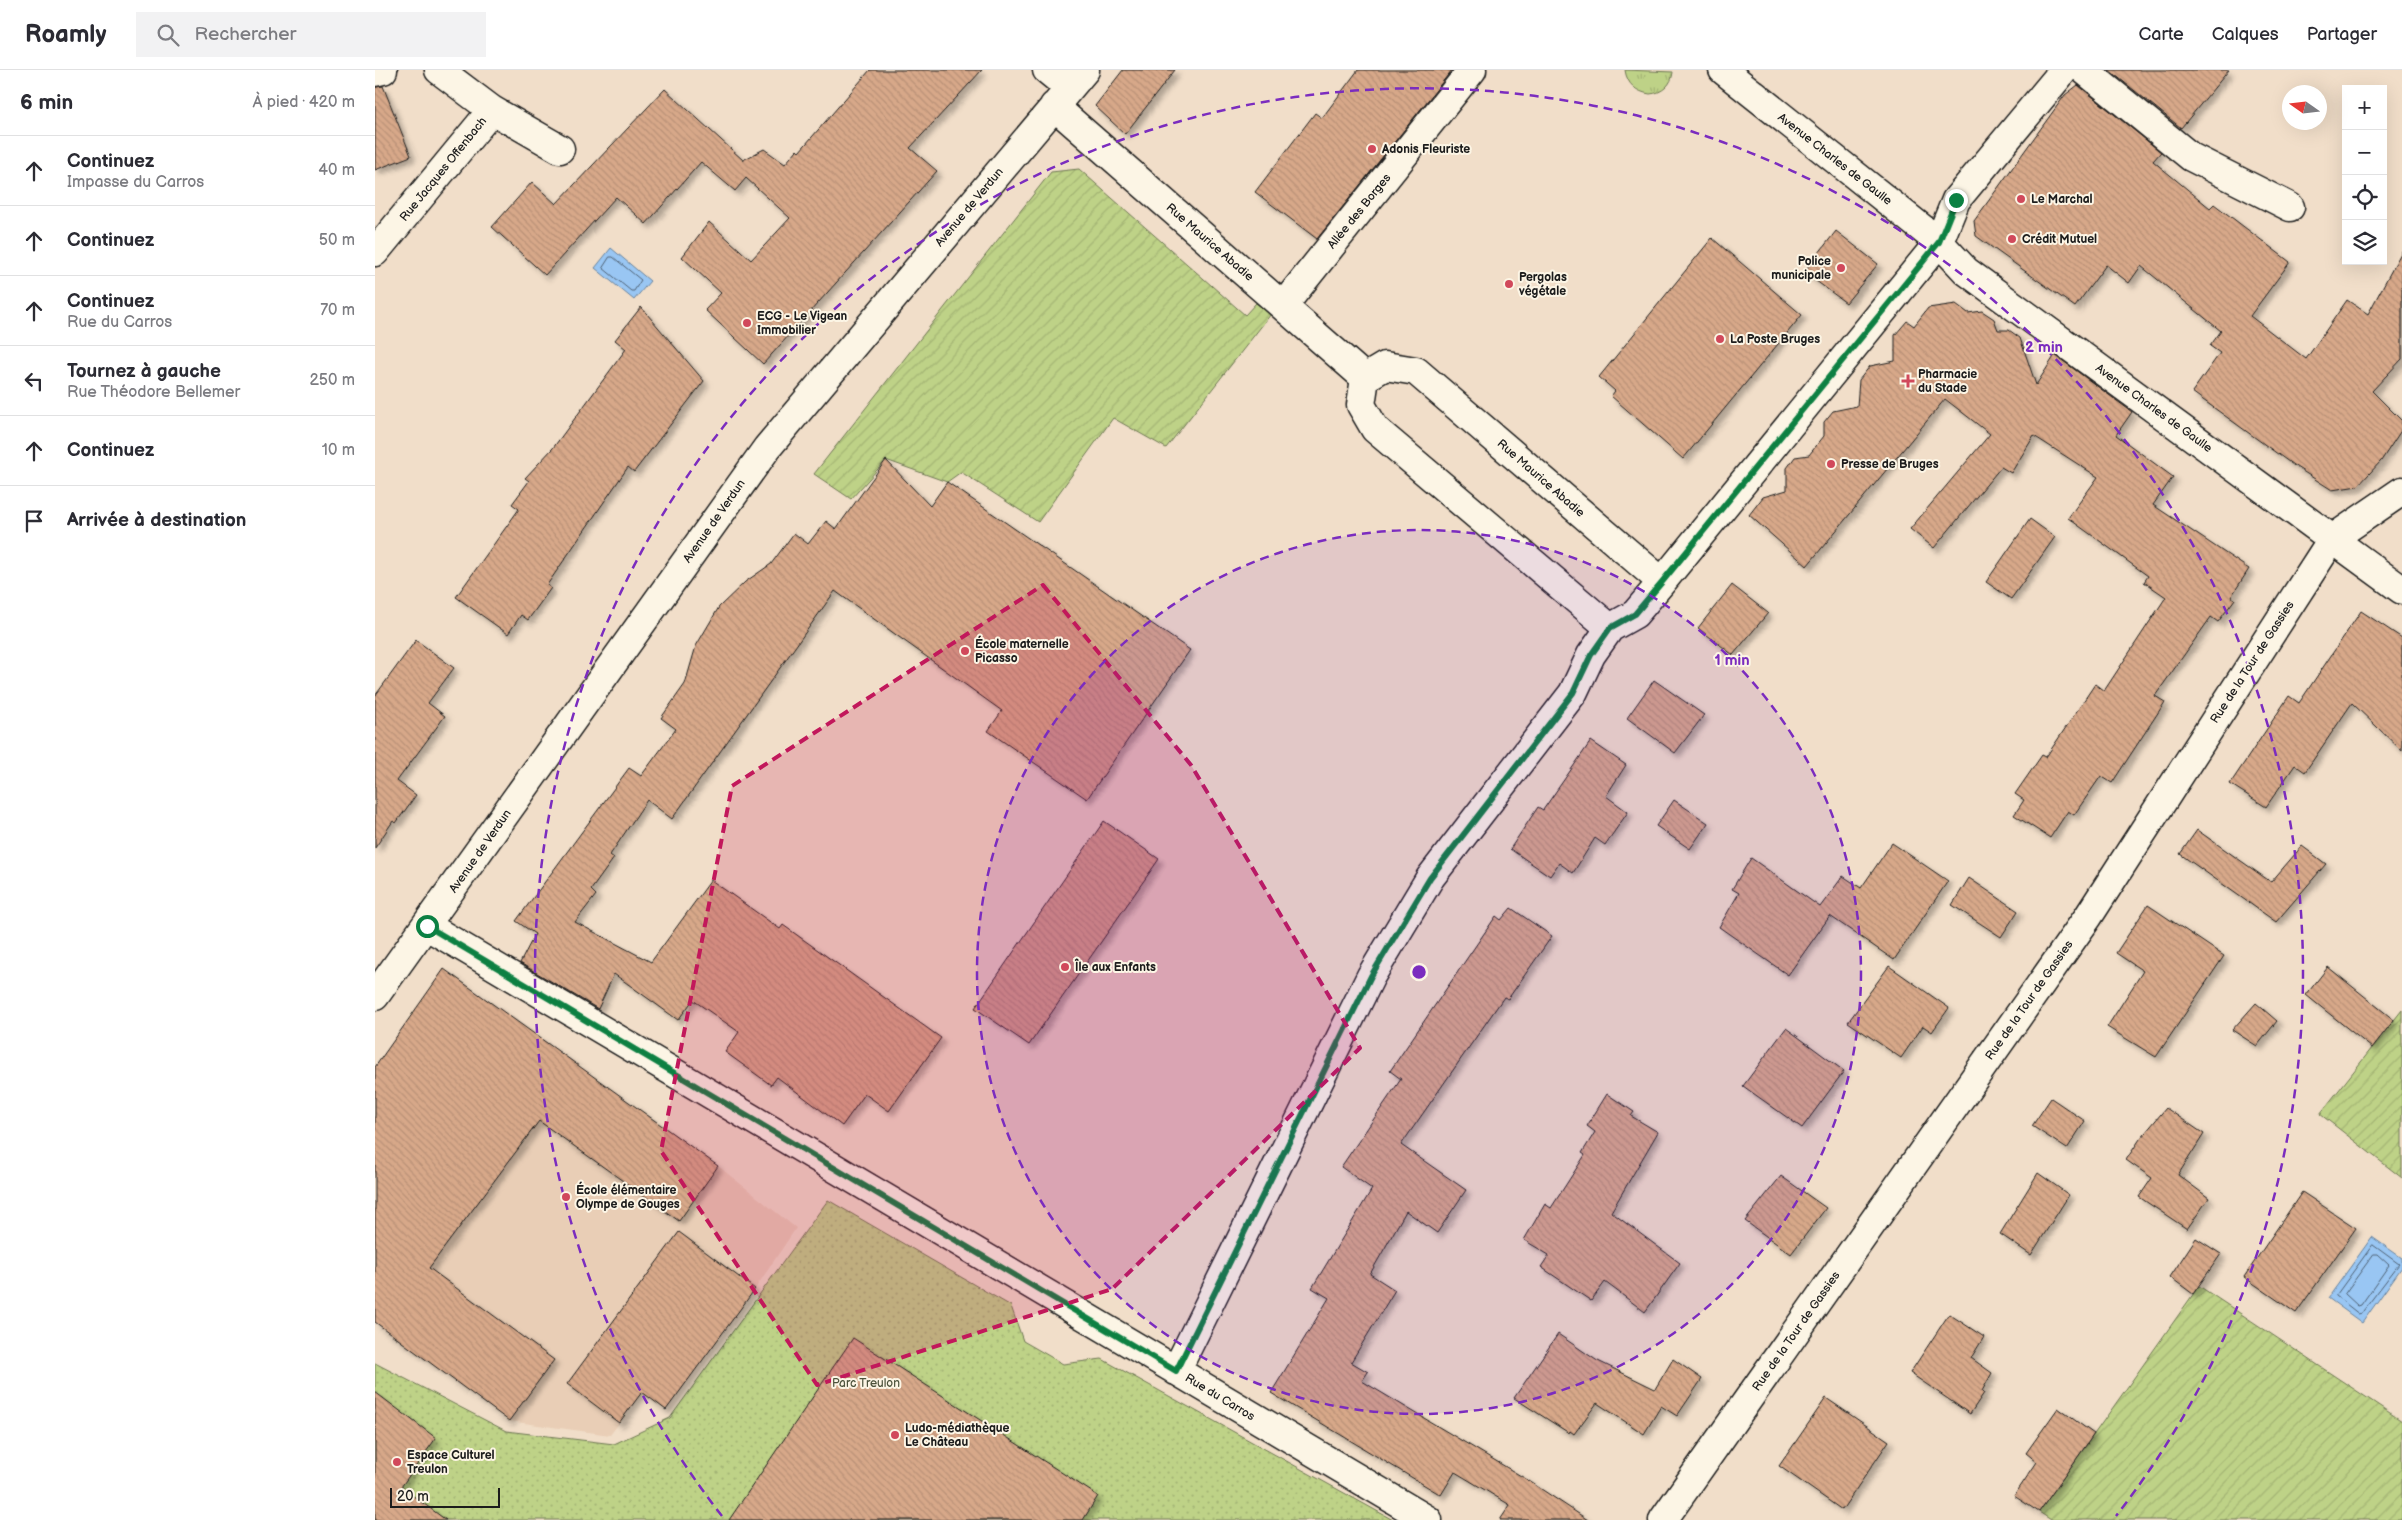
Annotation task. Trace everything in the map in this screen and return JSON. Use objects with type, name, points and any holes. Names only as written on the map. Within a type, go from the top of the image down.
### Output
[{"type":"street","points":[[375,72],[383,70]]},
{"type":"street","name":"Rue Jacques Offenbach","points":[[439,70],[492,110],[560,149]]},
{"type":"street","name":"Rue Maurice Abadie","points":[[1047,70],[1069,88],[1283,306],[1365,378],[1385,366],[1416,371],[1662,582]]},
{"type":"street","name":"Allée des Borges","points":[[1283,306],[1472,70]]},
{"type":"street","name":"Avenue Charles de Gaulle","points":[[1723,70],[1939,242],[1966,272],[2402,590]]},
{"type":"street","points":[[1176,1371],[1371,976],[1430,878],[1573,693],[1591,655],[1610,628],[1635,614],[1939,242],[1956,200],[2064,70]]},
{"type":"street","points":[[2084,70],[2191,157],[2289,207]]},
{"type":"street","name":"Avenue de Verdun","points":[[375,996],[427,926],[767,448],[1069,88]]},
{"type":"street","name":"Rue Jacques Offenbach","points":[[375,252],[492,110]]},
{"type":"street","points":[[1365,378],[1361,405],[1375,429],[1610,628]]},
{"type":"street","name":"Rue de la Tour de Gassies","points":[[1663,1520],[2088,916],[2334,539],[2402,491]]},
{"type":"street","name":"Rue du Carros","points":[[427,926],[1428,1520]]},
{"type":"highlighted area","points":[[1043,585],[1191,765],[1360,1048],[1112,1289],[817,1385],[661,1151],[732,786]]},
{"type":"shaded area","name":"École élémentaire Olympe de Gouges","points":[[444,969],[718,1166],[796,1228],[755,1289],[666,1410],[642,1393],[610,1435],[509,1421],[375,1322],[375,1067]]},
{"type":"green space","points":[[1625,70],[1673,72],[1669,84],[1663,90],[1650,94],[1636,89],[1630,83]]},
{"type":"green space","points":[[1079,169],[1245,315],[1256,303],[1271,314],[1166,448],[1113,418],[1038,522],[961,472],[947,482],[886,460],[851,499],[814,474],[1051,172]]},
{"type":"green space","points":[[2402,1010],[2402,1178],[2320,1114]]},
{"type":"green space","name":"Parc Treulon","points":[[828,1200],[1011,1306],[1023,1341],[1063,1364],[1102,1359],[1393,1520],[375,1520],[375,1363],[506,1431],[614,1444],[670,1418]]},
{"type":"green space","points":[[2199,1286],[2402,1421],[2402,1520],[2051,1520],[2039,1512]]},
{"type":"water","points":[[611,248],[650,281],[634,300],[595,268]]},
{"type":"water","points":[[2372,1237],[2402,1258],[2402,1267],[2362,1323],[2328,1298]]},
{"type":"building","points":[[870,70],[982,70],[910,148],[937,171],[763,364],[705,310],[721,293],[682,257],[709,222],[751,260],[790,218],[746,178],[735,191],[701,162],[646,224],[616,197],[545,275],[492,227],[532,182],[556,204],[665,89],[743,160],[764,149],[785,164],[797,150],[799,152]]},
{"type":"building","points":[[1123,70],[1175,70],[1125,134],[1095,106]]},
{"type":"building","points":[[1358,70],[1452,70],[1317,239],[1255,192],[1315,113],[1322,118]]},
{"type":"building","points":[[2109,70],[2229,70],[2181,128]]},
{"type":"building","points":[[2078,85],[2161,152],[2153,161],[2210,208],[2214,204],[2290,262],[2250,316],[2306,359],[2347,300],[2368,314],[2402,251],[2402,359],[2372,391],[2402,421],[2402,429],[2381,461],[2358,486],[2332,490],[2293,465],[2192,392],[2220,353],[2210,346],[2221,331],[2141,266],[2129,283],[2106,265],[2075,307],[1976,236],[1974,221],[2065,95]]},
{"type":"building","points":[[383,86],[411,156],[375,170],[375,87]]},
{"type":"building","name":"Police municipale","points":[[1836,231],[1878,264],[1846,303],[1804,272]]},
{"type":"building","name":"La Poste Bruges","points":[[1712,238],[1802,315],[1683,459],[1611,396],[1615,391],[1599,377]]},
{"type":"building","points":[[1956,304],[1968,313],[1982,311],[1994,319],[1998,330],[2009,330],[2020,338],[2036,385],[2055,355],[2132,412],[2116,435],[2173,477],[2153,505],[2249,569],[2231,597],[2235,599],[2218,622],[2211,617],[2155,696],[2165,702],[2112,783],[2101,776],[2074,815],[2068,811],[2050,838],[2014,815],[2024,800],[2015,794],[2042,755],[2046,757],[2095,684],[2104,691],[2166,597],[2144,582],[2148,576],[2068,518],[2098,477],[2034,436],[2011,473],[2001,467],[1934,548],[1910,529],[1990,434],[1945,399],[1807,566],[1749,515],[1763,497],[1787,490],[1787,468],[1795,457],[1809,455],[1824,436],[1824,422],[1833,411],[1857,406],[1859,380],[1870,366],[1895,361],[1895,335],[1907,321],[1914,326],[1928,308]]},
{"type":"building","points":[[641,307],[704,381],[634,472],[628,467],[547,585],[551,588],[528,620],[521,615],[508,634],[456,597],[519,509],[512,504],[529,481],[525,478],[553,448],[626,349],[615,340]]},
{"type":"building","points":[[886,460],[930,506],[947,482],[1190,650],[1087,799],[988,731],[1002,711],[835,591],[672,819],[647,800],[610,855],[614,858],[591,890],[596,895],[575,922],[651,962],[711,880],[780,929],[783,925],[941,1038],[889,1111],[865,1094],[842,1126],[777,1077],[771,1085],[725,1052],[739,1032],[693,1000],[678,1020],[614,974],[598,1009],[520,963],[535,934],[516,921],[629,768],[641,776],[676,729],[661,718],[685,684],[696,646],[719,607],[745,582],[771,564],[794,533],[808,544],[826,521],[836,529]]},
{"type":"building","points":[[2030,519],[2055,537],[2011,599],[1986,582]]},
{"type":"building","points":[[1732,585],[1768,613],[1733,655],[1698,628]]},
{"type":"building","points":[[2361,611],[2402,638],[2402,751],[2352,703],[2305,772],[2295,765],[2266,807],[2230,784],[2289,696],[2299,703]]},
{"type":"building","points":[[416,640],[454,668],[428,703],[445,716],[397,781],[416,795],[396,823],[393,821],[375,848],[375,696]]},
{"type":"building","points":[[1654,680],[1704,715],[1675,753],[1627,718]]},
{"type":"building","points":[[1591,741],[1626,765],[1606,796],[1628,812],[1605,845],[1595,838],[1573,873],[1559,863],[1550,876],[1510,849],[1538,807],[1543,810]]},
{"type":"building","points":[[1674,800],[1708,823],[1690,849],[1656,826]]},
{"type":"building","points":[[1104,821],[1159,859],[1029,1045],[975,1008]]},
{"type":"building","points":[[2197,830],[2271,882],[2302,846],[2326,864],[2276,922],[2180,854]]},
{"type":"building","points":[[1892,843],[1948,881],[1894,960],[1830,916],[1788,975],[1719,927],[1739,893],[1732,889],[1751,858],[1820,907],[1843,876],[1861,888]]},
{"type":"building","points":[[1969,878],[2018,911],[2001,937],[1952,905]]},
{"type":"building","points":[[2148,905],[2224,956],[2156,1057],[2107,1027],[2143,971],[2116,953]]},
{"type":"building","points":[[1511,908],[1552,936],[1508,999],[1504,997],[1401,1145],[1466,1190],[1437,1233],[1406,1211],[1370,1274],[1395,1290],[1351,1362],[1368,1372],[1362,1381],[1526,1479],[1588,1520],[1500,1520],[1510,1505],[1455,1472],[1441,1495],[1271,1393],[1329,1298],[1312,1288],[1372,1189],[1341,1167],[1401,1079],[1390,1071],[1496,916],[1501,920]]},
{"type":"building","points":[[1889,966],[1949,1008],[1932,1032],[1923,1026],[1901,1058],[1848,1022]]},
{"type":"building","points":[[2328,967],[2394,1020],[2372,1048],[2306,995]]},
{"type":"building","points":[[444,969],[718,1166],[679,1221],[539,1121],[429,1268],[554,1360],[509,1421],[375,1322],[375,1067]]},
{"type":"building","points":[[2256,1003],[2277,1021],[2257,1046],[2232,1030]]},
{"type":"building","points":[[1786,1028],[1844,1071],[1802,1128],[1743,1086]]},
{"type":"building","points":[[1607,1094],[1634,1112],[1631,1116],[1658,1132],[1611,1212],[1680,1263],[1645,1312],[1605,1282],[1591,1301],[1541,1267],[1549,1255],[1524,1240],[1545,1204],[1551,1208],[1585,1155],[1582,1153],[1595,1132],[1587,1126]]},
{"type":"building","points":[[2051,1098],[2085,1121],[2067,1149],[2032,1126]]},
{"type":"building","points":[[2166,1108],[2204,1134],[2178,1175],[2209,1198],[2187,1229],[2139,1197],[2152,1178],[2126,1160],[2140,1139]]},
{"type":"building","points":[[2038,1173],[2069,1195],[2031,1255],[2000,1234]]},
{"type":"building","points":[[1781,1176],[1826,1208],[1791,1254],[1745,1221]]},
{"type":"building","points":[[2302,1192],[2356,1228],[2296,1313],[2244,1277]]},
{"type":"building","points":[[679,1232],[755,1289],[666,1410],[642,1392],[619,1423],[567,1384]]},
{"type":"building","points":[[2196,1238],[2221,1254],[2193,1294],[2170,1277]]},
{"type":"building","points":[[1949,1314],[1984,1337],[1971,1358],[1992,1373],[1982,1391],[1984,1393],[1970,1414],[1910,1373]]},
{"type":"building","points":[[1558,1334],[1596,1360],[1655,1389],[1673,1359],[1702,1379],[1677,1416],[1661,1406],[1644,1434],[1597,1403],[1574,1434],[1570,1431],[1569,1433],[1514,1398]]},
{"type":"building","name":"Ludo-médiathèque Le Château","points":[[853,1338],[1098,1496],[1083,1520],[729,1520]]},
{"type":"building","name":"Espace Culturel Treulon","points":[[375,1392],[436,1438],[401,1487],[446,1520],[375,1520]]},
{"type":"building","points":[[1826,1398],[1889,1441],[1842,1510],[1779,1466]]},
{"type":"building","points":[[2058,1408],[2094,1434],[2039,1512],[2014,1496],[2037,1462],[2026,1453]]},
{"type":"place","name":"Adonis Fleuriste","points":[[1372,149]]},
{"type":"place","name":"Le Marchal","points":[[2021,199]]},
{"type":"place","name":"Crédit Mutuel","points":[[2012,239]]},
{"type":"place","name":"Police municipale","points":[[1841,268]]},
{"type":"place","name":"Pergolas végétale","points":[[1509,284]]},
{"type":"place","name":"ECG - Le Vigean Immobilier","points":[[747,323]]},
{"type":"place","name":"La Poste Bruges","points":[[1720,339]]},
{"type":"place","name":"Pharmacie du Stade","points":[[1908,381]]},
{"type":"place","name":"Presse de Bruges","points":[[1831,464]]},
{"type":"place","name":"École maternelle Picasso","points":[[965,651]]},
{"type":"place","name":"Île aux Enfants","points":[[1065,967]]},
{"type":"place","name":"École élémentaire Olympe de Gouges","points":[[566,1197]]},
{"type":"place","name":"Ludo-médiathèque Le Château","points":[[895,1435]]},
{"type":"place","name":"Espace Culturel Treulon","points":[[397,1462]]},
{"type":"route","points":[[427,926],[1176,1371],[1371,976],[1430,878],[1573,693],[1591,655],[1610,628],[1635,614],[1939,242],[1956,200]]}]
